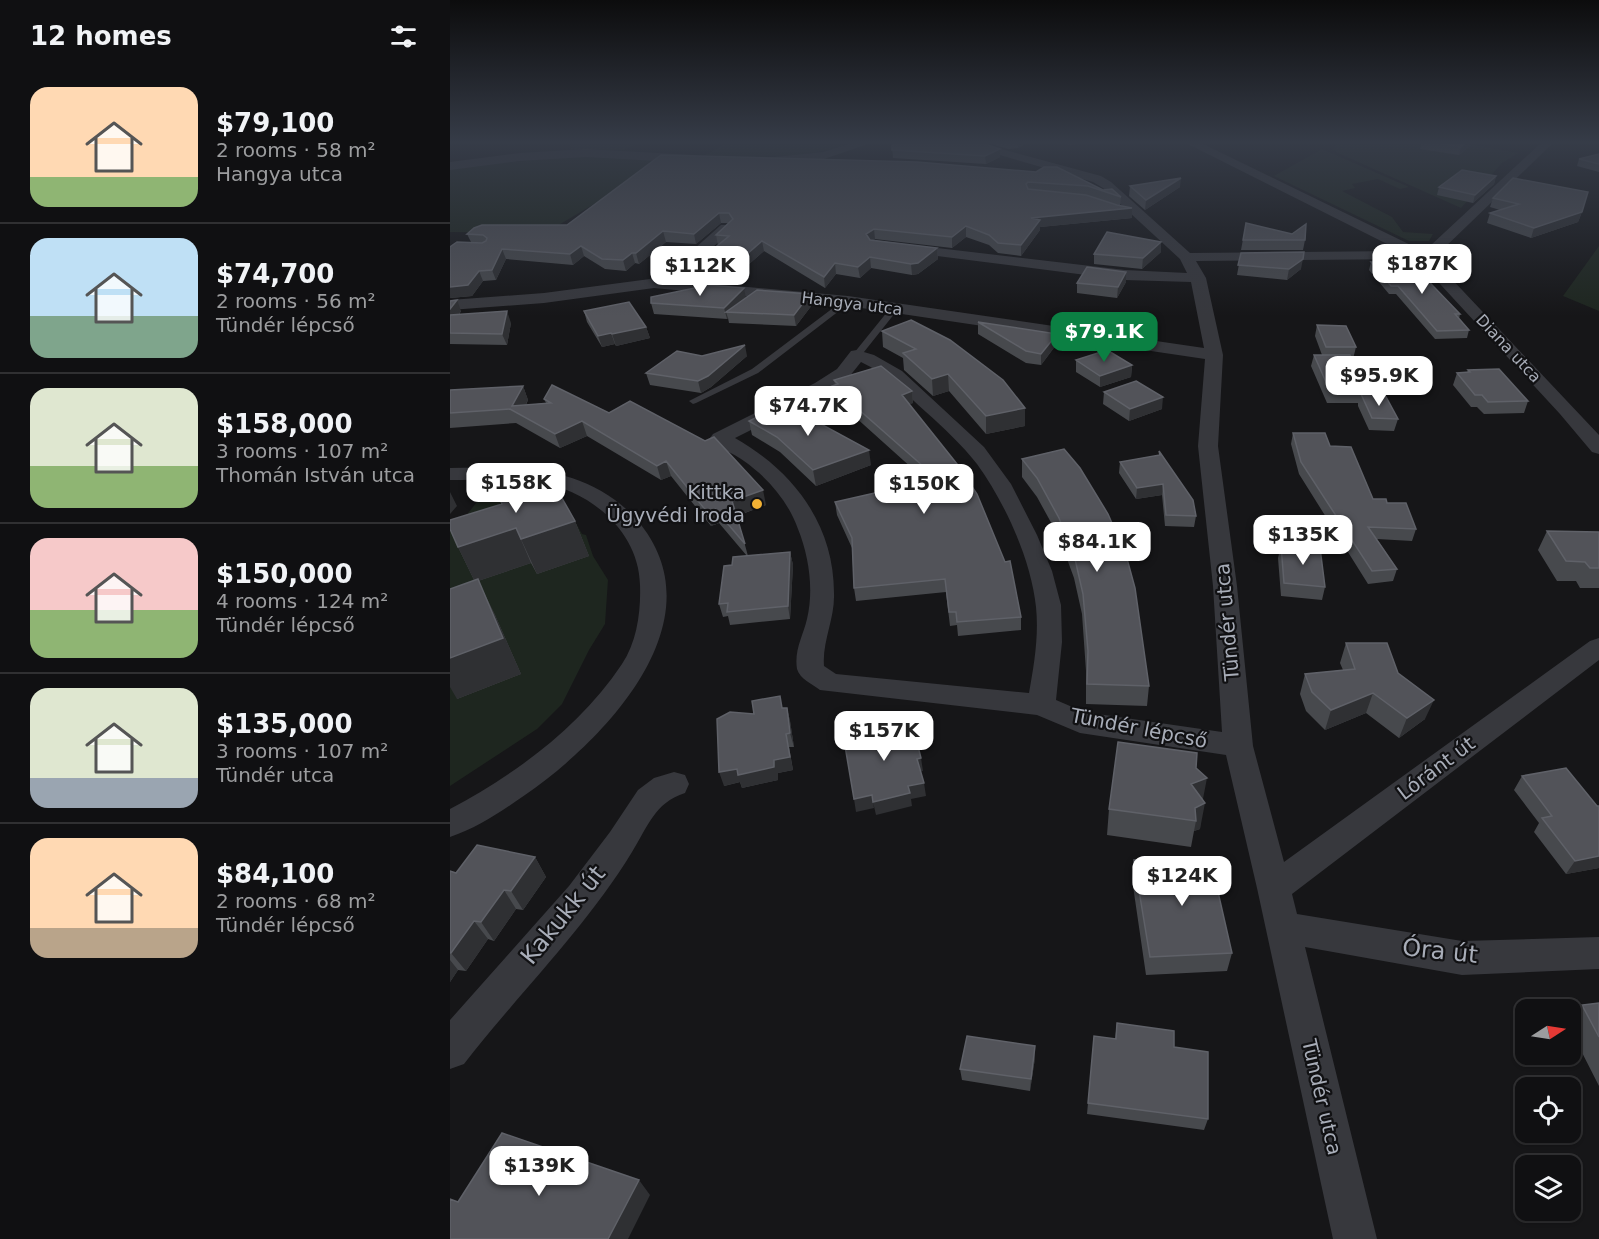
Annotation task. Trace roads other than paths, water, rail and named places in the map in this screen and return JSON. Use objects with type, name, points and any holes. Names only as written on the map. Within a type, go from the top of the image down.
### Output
[{"type":"street","points":[[1122,200],[1192,267]]},
{"type":"street","name":"Diana utca","points":[[1308,200],[1421,255],[1567,410],[1599,448]]},
{"type":"street","points":[[887,247],[1125,275],[1192,267],[1421,255],[1435,249],[1487,200]]},
{"type":"street","points":[[654,283],[681,268],[726,228]]},
{"type":"street","name":"Tündér utca","points":[[1192,267],[1214,355],[1208,446],[1225,586],[1238,746],[1274,888],[1355,1239]]},
{"type":"street","name":"Hangya utca","points":[[450,305],[544,298],[654,283],[848,301],[1214,355]]},
{"type":"street","name":"Hangya utca","points":[[450,295],[481,298],[489,303]]},
{"type":"street","points":[[857,356],[870,359],[892,371],[966,439],[990,469],[1012,509],[1033,554],[1048,604],[1048,645],[1041,705]]},
{"type":"street","name":"Tündér lépcső","points":[[857,356],[843,373],[822,387],[720,438],[752,457],[772,475],[797,502],[810,529],[817,548],[821,578],[820,616],[810,649],[811,670],[830,683],[1041,705],[1080,722],[1238,746]]},
{"type":"street","points":[[450,474],[532,475],[554,479],[604,501],[624,518],[640,538],[650,559],[654,584],[653,612],[645,641],[633,669],[592,721],[561,752],[517,784],[483,807],[450,824]]},
{"type":"street","name":"Lóránt út","points":[[1274,888],[1599,647]]},
{"type":"street","name":"Kakukk út","points":[[450,1050],[569,910],[612,855],[654,791],[674,784]]},
{"type":"street","name":"Óra út","points":[[1283,927],[1462,958],[1599,953]]},
{"type":"lane","points":[[693,401],[755,371],[848,301]]},
{"type":"lane","name":"Tündér lépcső","points":[[857,356],[895,308]]},
{"type":"place","name":"Kittka Ügyvédi Iroda","points":[[757,504]]}]
